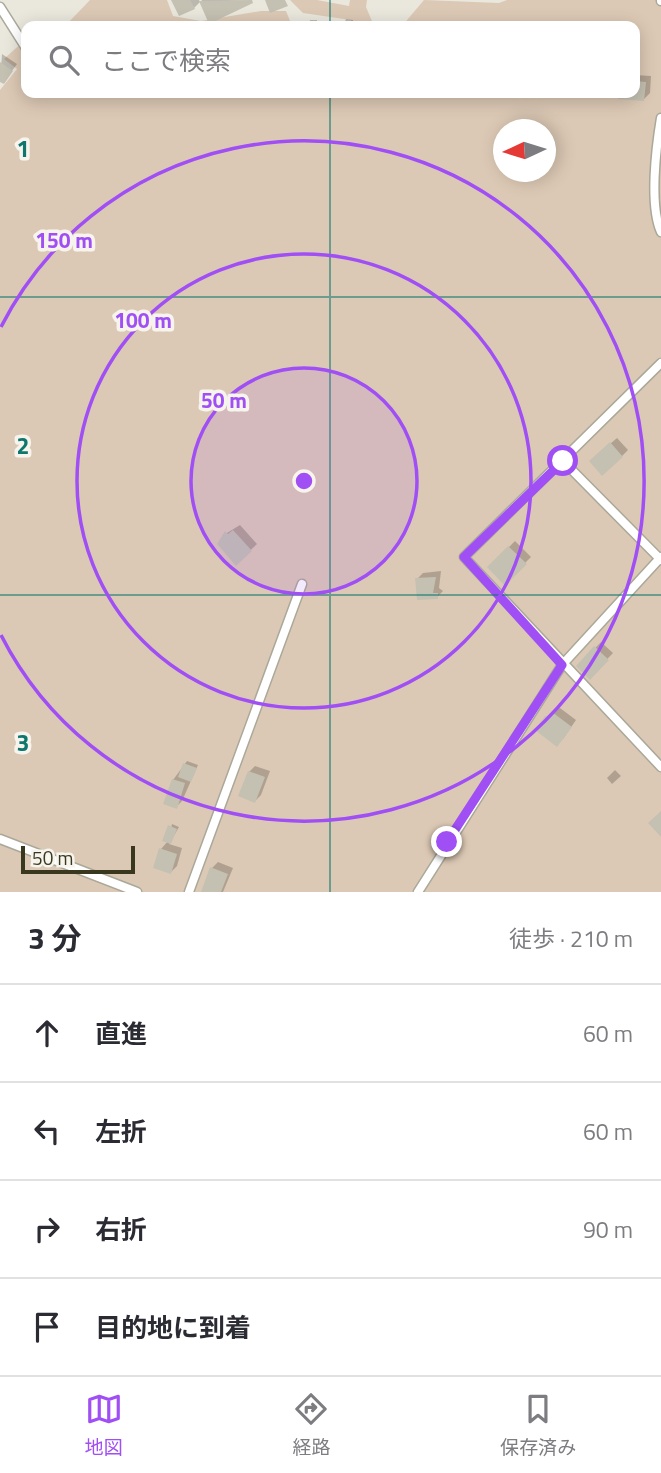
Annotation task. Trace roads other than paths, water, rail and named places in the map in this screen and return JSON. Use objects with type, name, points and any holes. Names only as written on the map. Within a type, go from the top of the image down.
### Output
[{"type":"lane","points":[[0,8],[21,40]]},
{"type":"lane","points":[[661,118],[656,183],[657,215],[661,232]]},
{"type":"lane","points":[[661,363],[464,557],[562,665],[661,767]]},
{"type":"lane","points":[[418,892],[562,665],[660,559],[563,461]]},
{"type":"lane","points":[[189,892],[302,584]]},
{"type":"lane","points":[[0,839],[138,892]]}]
